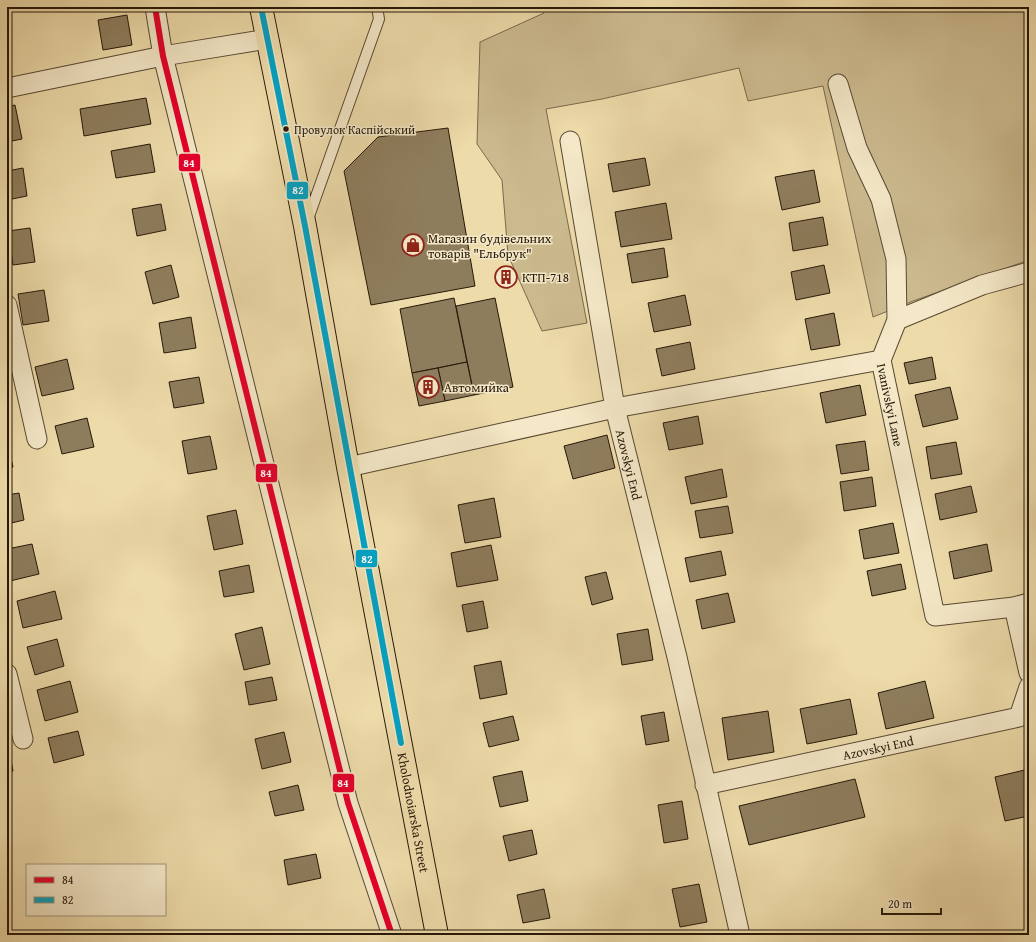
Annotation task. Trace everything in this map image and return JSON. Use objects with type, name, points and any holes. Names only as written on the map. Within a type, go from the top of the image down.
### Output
[{"type":"main road","name":"Kholodnoiarska Street","points":[[261,7],[305,226],[348,467],[437,935]]},
{"type":"street","points":[[155,7],[163,56],[348,803],[392,935]]},
{"type":"street","points":[[7,88],[163,56],[267,39]]},
{"type":"street","name":"Ivanivskyi Lane","points":[[838,84],[857,148],[881,200],[896,259],[897,320],[881,360],[935,616],[1021,605]]},
{"type":"street","name":"Azovskyi End","points":[[570,141],[615,408],[677,657],[740,935]]},
{"type":"street","points":[[897,320],[982,285],[1029,272]]},
{"type":"street","points":[[7,305],[37,439]]},
{"type":"street","points":[[348,467],[615,408],[881,360]]},
{"type":"street","points":[[1021,605],[1029,673]]},
{"type":"street","points":[[7,674],[23,739]]},
{"type":"street","name":"Azovskyi End","points":[[706,785],[1018,717],[1029,687]]},
{"type":"lane","points":[[305,226],[379,19],[377,7]]},
{"type":"shaded area","points":[[542,7],[1029,7],[1029,260],[913,301],[873,317],[823,86],[748,101],[739,68],[602,99],[546,109],[587,323],[542,331],[508,255],[502,180],[477,144],[480,42],[544,13]]},
{"type":"building","points":[[127,15],[132,45],[103,50],[98,20]]},
{"type":"building","points":[[146,98],[151,124],[84,136],[80,109]]},
{"type":"building","points":[[15,105],[22,139],[7,142],[7,107]]},
{"type":"building","name":"Магазин будівельних товарів \"Ельбрук\"","points":[[448,128],[475,286],[371,305],[344,171],[378,137]]},
{"type":"building","points":[[150,144],[155,172],[116,178],[111,151]]},
{"type":"building","points":[[645,158],[650,185],[613,192],[608,164]]},
{"type":"building","points":[[23,168],[27,196],[7,200],[7,171]]},
{"type":"building","points":[[814,170],[820,202],[782,210],[775,177]]},
{"type":"building","points":[[666,203],[672,239],[621,247],[615,212]]},
{"type":"building","points":[[161,204],[166,230],[137,236],[132,209]]},
{"type":"building","points":[[823,217],[828,245],[793,251],[789,223]]},
{"type":"building","points":[[30,228],[35,262],[13,265],[8,231]]},
{"type":"building","points":[[664,248],[668,277],[632,283],[627,254]]},
{"type":"building","points":[[171,265],[179,297],[153,304],[145,272]]},
{"type":"building","points":[[824,265],[830,293],[796,300],[791,272]]},
{"type":"building","name":"КТП-718","points":[[510,273],[512,280],[503,282],[501,275]]},
{"type":"building","points":[[44,290],[49,321],[23,325],[18,294]]},
{"type":"building","points":[[685,295],[691,325],[654,332],[648,303]]},
{"type":"building","points":[[454,298],[467,362],[412,373],[400,309]]},
{"type":"building","points":[[495,298],[513,387],[474,395],[456,306]]},
{"type":"building","points":[[834,313],[840,345],[811,350],[805,319]]},
{"type":"building","points":[[191,317],[196,348],[164,353],[159,323]]},
{"type":"building","points":[[690,342],[695,369],[662,376],[656,349]]},
{"type":"building","points":[[932,357],[936,379],[909,384],[904,363]]},
{"type":"building","points":[[67,359],[74,389],[42,396],[35,367]]},
{"type":"building","points":[[467,362],[474,395],[445,401],[438,368]]},
{"type":"building","name":"Автомийка","points":[[438,368],[445,401],[419,406],[412,373]]},
{"type":"building","points":[[199,377],[204,403],[174,408],[169,382]]},
{"type":"building","points":[[860,385],[866,415],[826,423],[820,393]]},
{"type":"building","points":[[950,387],[958,419],[923,427],[915,395]]},
{"type":"building","points":[[698,416],[703,444],[669,450],[663,423]]},
{"type":"building","points":[[87,418],[94,447],[62,454],[55,426]]},
{"type":"building","points":[[607,435],[615,468],[573,479],[564,446]]},
{"type":"building","points":[[210,436],[217,469],[188,474],[182,441]]},
{"type":"building","points":[[7,441],[13,467],[7,468]]},
{"type":"building","points":[[865,441],[869,470],[841,474],[836,445]]},
{"type":"building","points":[[956,442],[962,474],[931,479],[926,447]]},
{"type":"building","points":[[722,469],[727,497],[691,504],[685,477]]},
{"type":"building","points":[[872,477],[876,506],[844,511],[840,482]]},
{"type":"building","points":[[971,486],[977,512],[940,520],[935,494]]},
{"type":"building","points":[[19,493],[24,520],[7,524],[7,495]]},
{"type":"building","points":[[494,498],[501,537],[465,543],[458,505]]},
{"type":"building","points":[[728,506],[733,533],[700,538],[695,511]]},
{"type":"building","points":[[236,510],[243,544],[214,550],[207,516]]},
{"type":"building","points":[[893,523],[899,553],[864,559],[859,530]]},
{"type":"building","points":[[32,544],[39,574],[10,581],[7,568],[7,549]]},
{"type":"building","points":[[987,544],[992,571],[954,579],[949,552]]},
{"type":"building","points":[[491,545],[498,580],[457,587],[451,553]]},
{"type":"building","points":[[721,551],[726,575],[690,582],[685,558]]},
{"type":"building","points":[[901,564],[906,589],[872,596],[867,571]]},
{"type":"building","points":[[249,565],[254,592],[224,597],[219,571]]},
{"type":"building","points":[[606,572],[613,599],[592,605],[585,577]]},
{"type":"building","points":[[55,591],[62,619],[23,628],[17,601]]},
{"type":"building","points":[[728,593],[735,622],[702,629],[696,600]]},
{"type":"building","points":[[483,601],[488,628],[467,632],[462,605]]},
{"type":"building","points":[[262,627],[270,664],[244,670],[235,634]]},
{"type":"building","points":[[648,629],[653,660],[622,665],[617,634]]},
{"type":"building","points":[[57,639],[64,666],[35,675],[27,647]]},
{"type":"building","points":[[501,661],[507,694],[480,699],[474,666]]},
{"type":"building","points":[[272,677],[277,700],[249,705],[245,682]]},
{"type":"building","points":[[70,681],[78,712],[45,721],[37,690]]},
{"type":"building","points":[[925,681],[934,718],[886,729],[878,693]]},
{"type":"building","points":[[850,699],[857,734],[807,744],[800,709]]},
{"type":"building","points":[[768,711],[774,752],[728,760],[722,718]]},
{"type":"building","points":[[664,712],[669,741],[646,745],[641,716]]},
{"type":"building","points":[[513,716],[519,740],[489,747],[483,723]]},
{"type":"building","points":[[78,731],[84,755],[54,763],[48,738]]},
{"type":"building","points":[[284,732],[291,762],[262,769],[255,739]]},
{"type":"building","points":[[8,744],[13,771],[7,772],[7,745]]},
{"type":"building","points":[[1029,769],[1029,816],[1005,821],[995,777]]},
{"type":"building","points":[[522,771],[528,801],[500,807],[493,777]]},
{"type":"building","points":[[855,779],[865,817],[749,845],[739,806]]},
{"type":"building","points":[[298,785],[304,810],[275,816],[269,792]]},
{"type":"building","points":[[682,801],[688,839],[664,843],[658,805]]},
{"type":"building","points":[[532,830],[537,854],[509,861],[503,836]]},
{"type":"building","points":[[316,854],[321,878],[288,885],[284,860]]},
{"type":"building","points":[[699,884],[707,922],[680,927],[672,889]]},
{"type":"building","points":[[544,889],[550,918],[523,923],[517,895]]},
{"type":"transit line","name":"84","points":[[155,7],[163,56],[348,803],[392,935]]},
{"type":"transit line","name":"82","points":[[261,7],[305,226],[401,743]]},
{"type":"place","name":"Провулок Каспійський","points":[[286,129]]},
{"type":"place","name":"Магазин будівельних товарів \"Ельбрук\"","points":[[413,245]]},
{"type":"place","name":"КТП-718","points":[[506,277]]},
{"type":"place","name":"Автомийка","points":[[428,387]]}]
